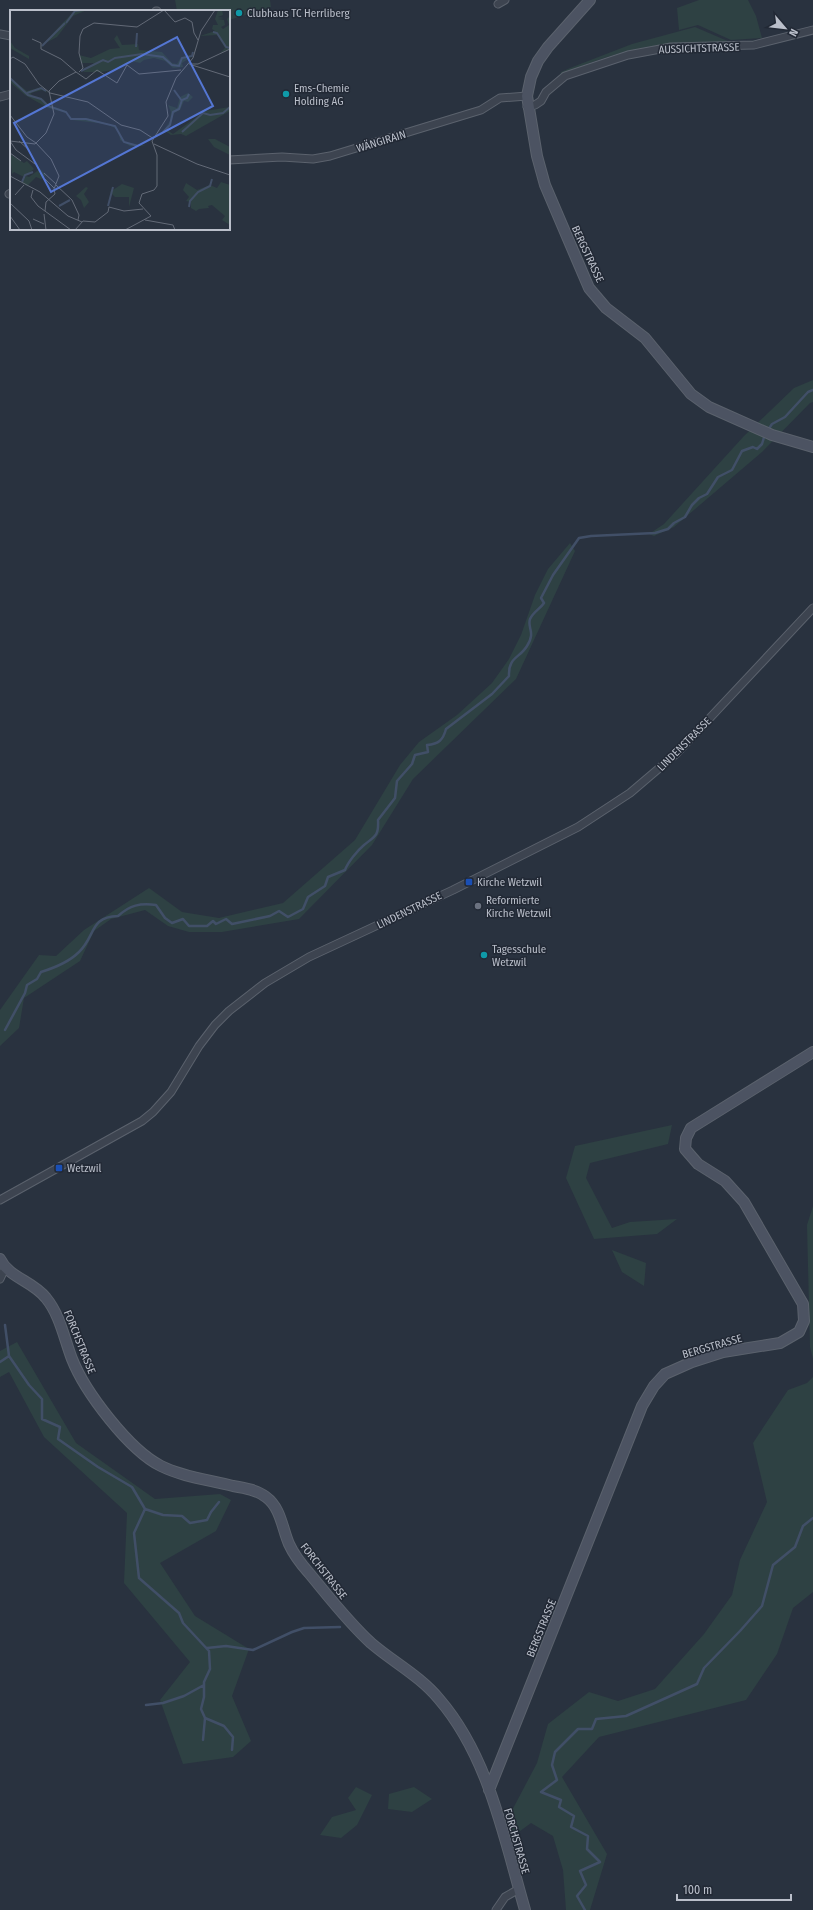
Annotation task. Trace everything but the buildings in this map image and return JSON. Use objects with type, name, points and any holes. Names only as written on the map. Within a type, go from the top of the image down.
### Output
[{"type":"street","name":"BERGSTRASSE","points":[[590,0],[548,47],[538,61],[531,77],[527,96],[527,107],[545,185],[589,288],[606,308],[645,338],[691,394],[709,407],[772,435],[813,447]]},
{"type":"street","name":"AUSSICHTSTRASSE","points":[[527,107],[535,105],[541,101],[546,92],[565,76],[628,55],[670,47],[754,45],[813,30]]},
{"type":"street","points":[[0,34],[10,36]]},
{"type":"street","points":[[0,98],[10,94]]},
{"type":"street","name":"WÄNGIRAIN","points":[[230,160],[282,157],[314,159],[330,156],[481,110],[500,98],[527,96]]},
{"type":"street","name":"LINDENSTRASSE","points":[[0,1200],[142,1121],[153,1112],[171,1092],[199,1046],[228,1011],[284,970],[458,887],[578,827],[630,793],[678,753],[813,608]]},
{"type":"street","name":"BERGSTRASSE","points":[[490,1790],[642,1406],[654,1386],[665,1374],[692,1362],[723,1352],[780,1343],[799,1332],[804,1321],[803,1304],[744,1202],[725,1181],[698,1164],[685,1149],[686,1138],[691,1128],[813,1052]]},
{"type":"street","name":"FORCHSTRASSE","points":[[0,1258],[6,1268],[45,1296],[59,1319],[72,1358],[84,1384],[122,1432],[141,1453],[163,1467],[188,1475],[255,1491],[271,1501],[277,1510],[294,1554],[330,1598],[370,1642],[420,1680],[440,1700],[463,1734],[490,1790],[515,1891],[525,1910]]},
{"type":"street","points":[[0,1279],[6,1268]]},
{"type":"street","points":[[496,1910],[503,1899],[515,1891]]},
{"type":"shaded area","points":[[175,0],[270,0],[271,7],[230,20],[230,10],[177,10]]},
{"type":"shaded area","points":[[699,0],[748,0],[756,16],[762,38],[731,40],[698,25],[679,30],[677,8]]},
{"type":"shaded area","points":[[695,27],[730,42],[763,40],[731,42],[678,43],[648,47],[603,58],[560,76],[561,72],[570,68],[632,44]]},
{"type":"shaded area","points":[[813,380],[813,402],[810,403],[762,452],[674,527],[654,536],[649,534],[664,524],[744,436],[794,388]]},
{"type":"shaded area","points":[[570,543],[575,551],[516,679],[413,779],[372,845],[299,919],[222,932],[189,932],[168,926],[145,910],[111,919],[94,931],[80,961],[24,998],[19,1028],[0,1046],[0,1010],[39,955],[56,956],[84,930],[149,888],[182,912],[219,918],[283,903],[355,840],[400,765],[419,742],[457,715],[492,683],[509,659],[521,635],[535,595],[548,569]]},
{"type":"shaded area","points":[[672,1125],[668,1144],[590,1163],[586,1178],[612,1228],[630,1222],[677,1219],[657,1234],[594,1239],[566,1178],[575,1146]]},
{"type":"shaded area","points":[[813,1206],[813,1359],[810,1347],[807,1225]]},
{"type":"shaded area","points":[[612,1250],[646,1263],[644,1286],[622,1272]]},
{"type":"shaded area","points":[[17,1342],[76,1443],[155,1499],[220,1494],[231,1500],[216,1531],[160,1563],[195,1616],[249,1649],[232,1696],[251,1741],[233,1757],[183,1764],[160,1700],[190,1662],[124,1583],[127,1513],[44,1437],[9,1372],[0,1377],[0,1351]]},
{"type":"shaded area","points":[[813,1377],[813,1592],[793,1608],[777,1654],[746,1700],[599,1737],[562,1777],[607,1854],[590,1910],[566,1910],[563,1870],[553,1836],[531,1823],[512,1837],[508,1818],[537,1763],[548,1724],[589,1692],[618,1701],[655,1689],[704,1634],[732,1595],[740,1560],[767,1502],[753,1443],[788,1390],[807,1383]]},
{"type":"shaded area","points":[[356,1787],[372,1795],[357,1825],[341,1838],[320,1835],[332,1817],[356,1810],[348,1798]]},
{"type":"shaded area","points":[[414,1787],[432,1799],[412,1812],[388,1809],[389,1794]]},
{"type":"waterway","points":[[768,430],[772,424],[785,417],[808,392],[813,390]]},
{"type":"waterway","points":[[5,1030],[25,993],[27,985],[37,979],[41,972],[51,969],[75,956],[84,946],[94,928],[102,920],[109,917],[118,916],[131,907],[145,904],[156,905],[165,918],[172,923],[183,919],[189,926],[207,926],[213,921],[216,924],[226,919],[232,924],[270,916],[279,911],[288,917],[303,909],[308,897],[325,886],[328,877],[345,870],[361,847],[376,835],[378,820],[395,798],[397,781],[412,764],[415,755],[428,752],[427,745],[435,744],[440,741],[446,729],[492,694],[509,676],[512,661],[524,650],[530,641],[530,619],[544,603],[541,598],[553,575],[579,538],[591,536],[655,533],[668,529],[674,523],[685,517],[692,505],[699,498],[707,494],[718,477],[732,470],[742,451],[753,447],[757,449],[762,444],[765,434]]},
{"type":"waterway","points":[[5,1325],[9,1356],[29,1385],[42,1399],[42,1419],[60,1427],[58,1439],[98,1467],[132,1487],[145,1509],[134,1533],[139,1578],[179,1613],[183,1623],[209,1651],[210,1669],[204,1682],[204,1697],[201,1709],[205,1718],[224,1726],[233,1737],[232,1750]]},
{"type":"waterway","points":[[0,1362],[9,1356]]},
{"type":"waterway","points":[[145,1509],[163,1515],[182,1516],[190,1523],[207,1520],[219,1502]]},
{"type":"waterway","points":[[585,1910],[577,1896],[586,1885],[580,1871],[600,1862],[587,1849],[588,1836],[571,1827],[574,1816],[559,1807],[561,1800],[541,1792],[557,1780],[552,1765],[555,1752],[578,1729],[592,1729],[596,1719],[626,1716],[697,1684],[704,1668],[762,1606],[773,1565],[795,1547],[803,1526],[813,1518]]},
{"type":"waterway","points":[[207,1648],[226,1646],[253,1650],[304,1628],[340,1627]]},
{"type":"waterway","points":[[146,1705],[163,1703],[184,1696],[204,1685]]},
{"type":"waterway","points":[[203,1740],[205,1718]]},
{"type":"place","name":"Clubhaus TC Herrliberg","points":[[239,13]]},
{"type":"place","name":"Ems-Chemie Holding AG","points":[[286,94]]},
{"type":"place","name":"Kirche Wetzwil","points":[[469,882]]},
{"type":"place","name":"Reformierte Kirche Wetzwil","points":[[478,906]]},
{"type":"place","name":"Tagesschule Wetzwil","points":[[484,955]]},
{"type":"place","name":"Wetzwil","points":[[59,1168]]}]
